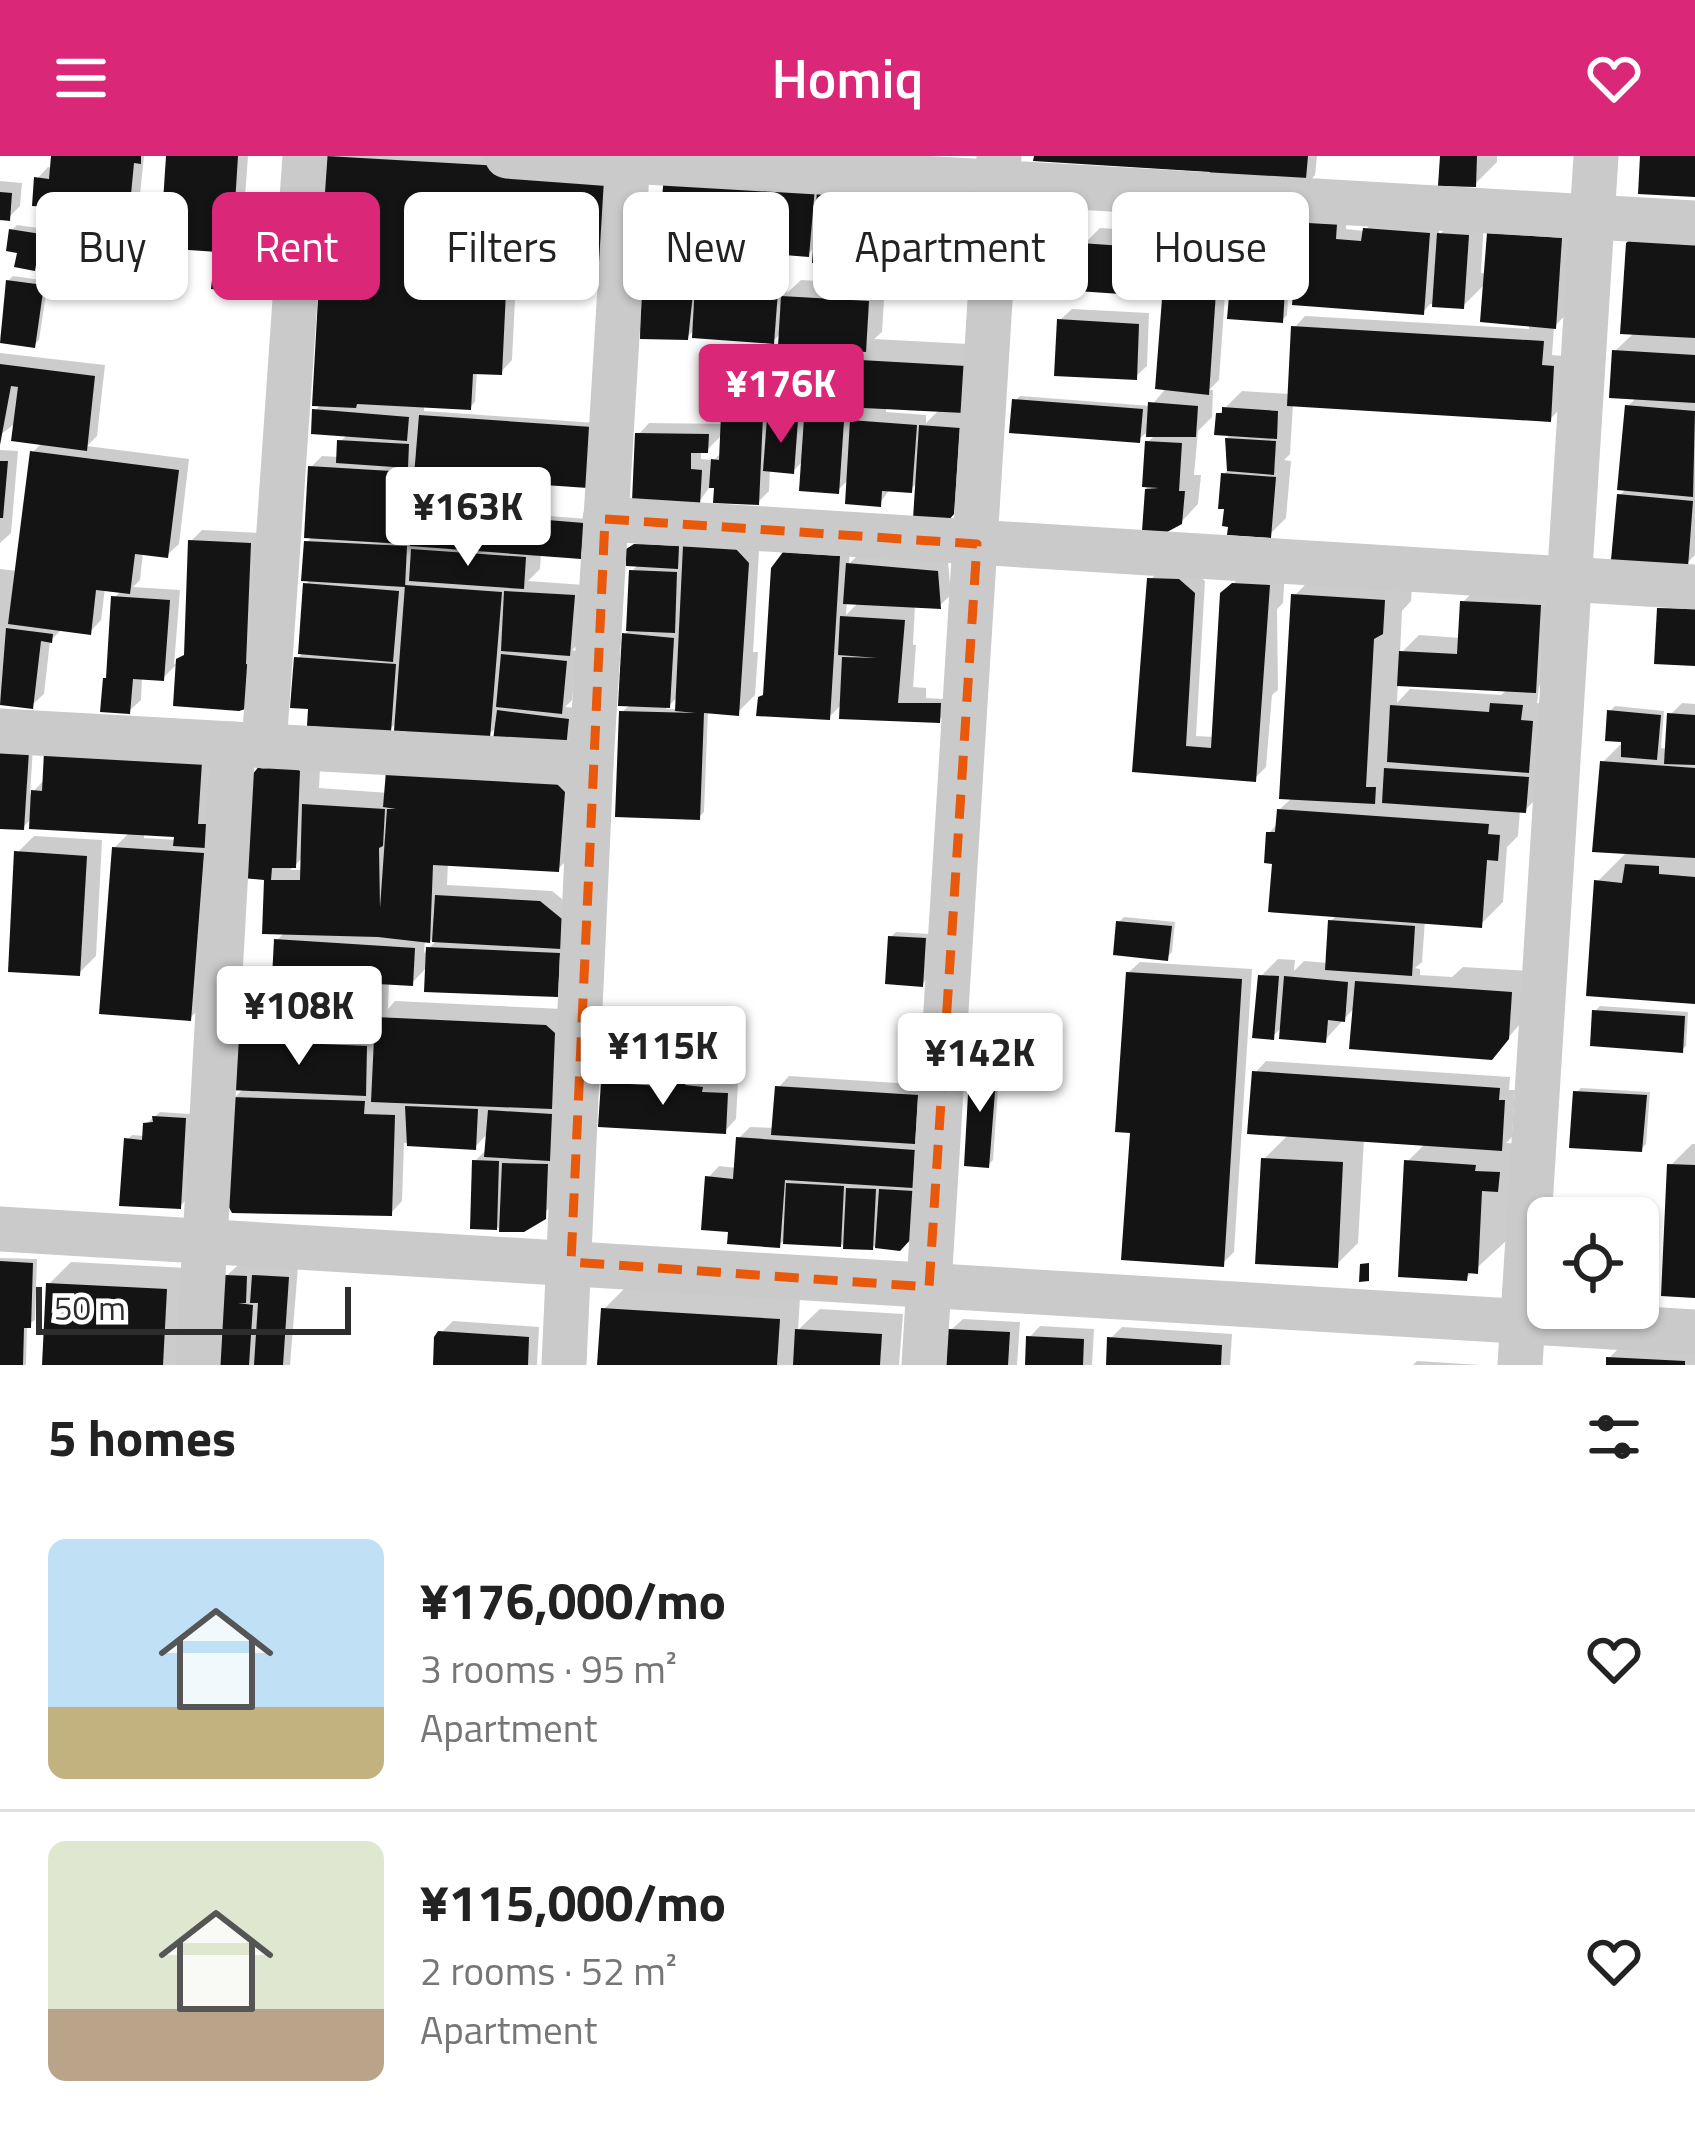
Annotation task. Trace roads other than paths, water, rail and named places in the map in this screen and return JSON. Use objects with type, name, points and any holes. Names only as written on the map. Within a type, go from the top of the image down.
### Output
[{"type":"street","points":[[198,1365],[204,1240],[305,156]]},
{"type":"street","points":[[507,156],[998,169],[1695,223]]},
{"type":"street","points":[[1521,1343],[1595,156]]},
{"type":"street","points":[[564,1365],[591,764],[628,161]]},
{"type":"street","points":[[924,1365],[998,169]]},
{"type":"street","points":[[605,519],[1695,587]]},
{"type":"street","points":[[0,731],[591,764]]},
{"type":"street","points":[[0,1228],[929,1287],[1521,1343],[1695,1332]]}]
